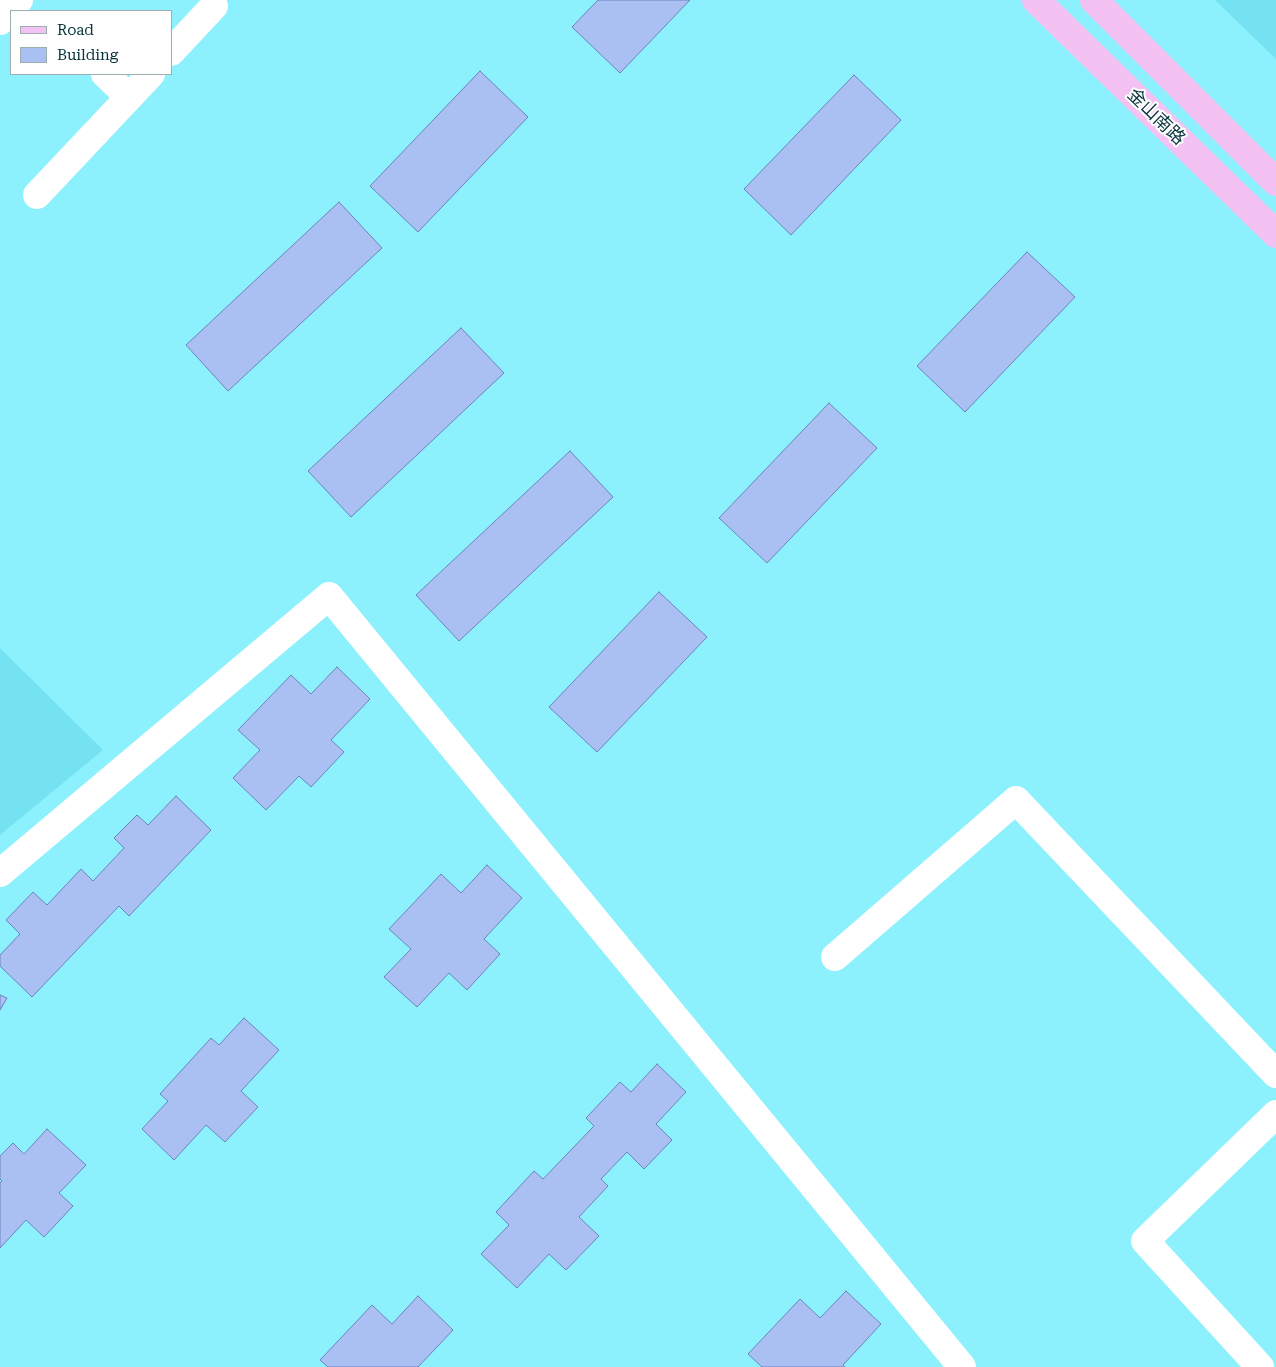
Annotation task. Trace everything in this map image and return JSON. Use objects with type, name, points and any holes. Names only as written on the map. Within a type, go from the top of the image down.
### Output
[{"type":"main road","name":"金山南路","points":[[1036,0],[1276,234]]},
{"type":"main road","points":[[1094,0],[1276,182]]},
{"type":"street","points":[[0,20],[19,0]]},
{"type":"street","points":[[26,0],[37,10]]},
{"type":"street","points":[[172,51],[214,6]]},
{"type":"street","points":[[106,75],[129,97]]},
{"type":"street","points":[[37,194],[150,75]]},
{"type":"street","points":[[0,873],[329,596],[962,1367]]},
{"type":"street","points":[[835,957],[1016,800],[1276,1074]]},
{"type":"street","points":[[1260,1367],[1145,1241],[1276,1114]]},
{"type":"shaded area","points":[[1215,0],[1276,0],[1276,59]]},
{"type":"shaded area","points":[[0,648],[103,750],[0,835]]},
{"type":"building","points":[[598,0],[690,0],[620,73],[572,27]]},
{"type":"building","points":[[480,71],[528,117],[418,232],[370,186]]},
{"type":"building","points":[[854,75],[901,120],[791,235],[744,189]]},
{"type":"building","points":[[339,202],[382,248],[228,391],[186,345]]},
{"type":"building","points":[[1027,252],[1075,297],[965,412],[917,366]]},
{"type":"building","points":[[461,328],[504,373],[351,517],[308,471]]},
{"type":"building","points":[[829,403],[877,448],[767,563],[719,518]]},
{"type":"building","points":[[570,451],[613,497],[459,641],[416,595]]},
{"type":"building","points":[[659,592],[707,637],[597,752],[549,707]]},
{"type":"building","points":[[337,667],[370,699],[331,740],[344,752],[311,787],[299,776],[266,810],[233,778],[260,750],[238,730],[291,675],[311,694]]},
{"type":"building","points":[[176,796],[211,830],[129,916],[119,906],[32,997],[0,966],[0,955],[20,934],[6,920],[33,892],[47,905],[81,869],[93,881],[124,848],[114,838],[137,815],[148,825]]},
{"type":"building","points":[[487,865],[522,898],[484,939],[500,954],[467,990],[449,973],[417,1007],[384,977],[411,949],[389,929],[441,874],[461,893]]},
{"type":"building","points":[[0,995],[7,998],[0,1010]]},
{"type":"building","points":[[244,1018],[279,1050],[241,1091],[258,1107],[225,1142],[206,1125],[174,1160],[142,1129],[168,1101],[160,1094],[211,1038],[219,1045]]},
{"type":"building","points":[[657,1064],[686,1092],[656,1124],[672,1140],[644,1169],[627,1152],[601,1179],[608,1186],[579,1217],[599,1236],[566,1270],[549,1254],[517,1288],[481,1254],[509,1225],[496,1212],[534,1171],[543,1179],[594,1126],[586,1118],[620,1082],[631,1092]]},
{"type":"building","points":[[47,1129],[86,1165],[59,1193],[73,1206],[44,1237],[26,1220],[0,1248],[0,1183],[2,1181],[0,1179],[0,1156],[13,1143],[24,1154]]},
{"type":"building","points":[[846,1291],[881,1324],[843,1365],[845,1367],[762,1367],[748,1354],[800,1299],[820,1318]]},
{"type":"building","points":[[418,1296],[453,1330],[418,1367],[328,1367],[320,1360],[372,1305],[392,1324]]}]
